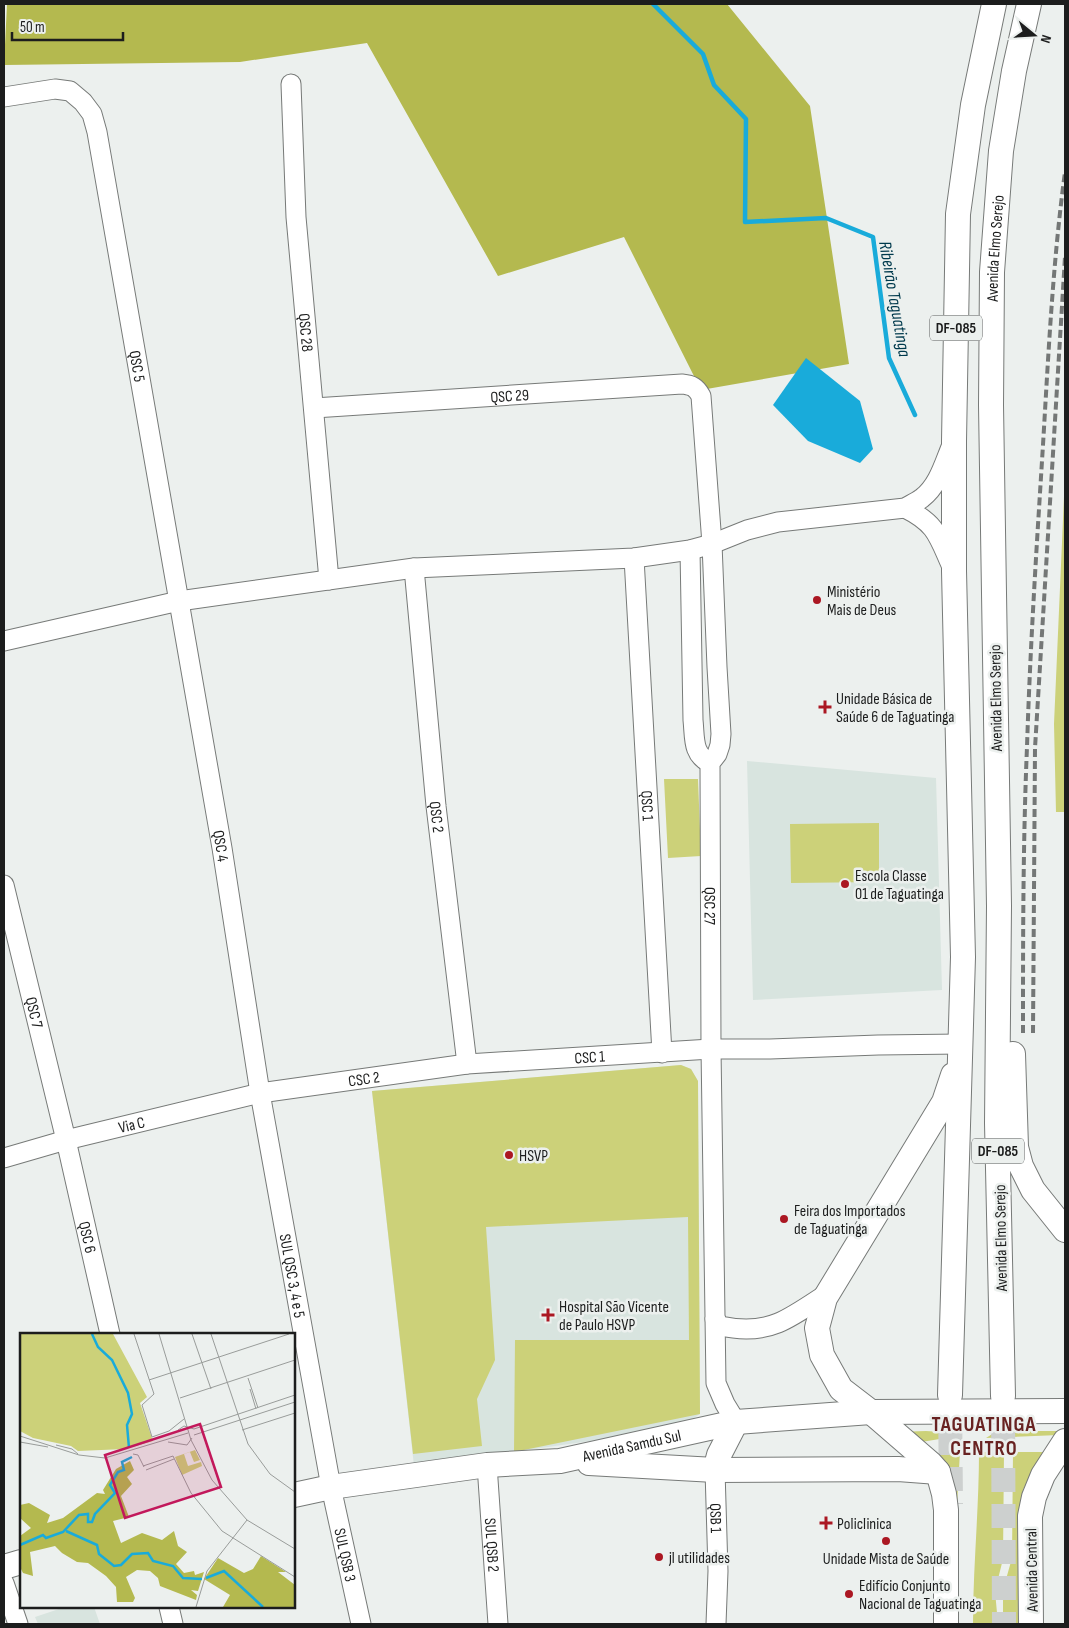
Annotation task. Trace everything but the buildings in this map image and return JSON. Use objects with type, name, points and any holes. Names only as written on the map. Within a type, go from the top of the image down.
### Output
[{"type":"main road","name":"DF-085","points":[[950,1395],[963,947],[954,571],[958,214],[973,105],[994,4]]},
{"type":"main road","name":"Avenida Elmo Serejo","points":[[1003,1396],[997,1123],[999,906],[991,405],[992,272],[1001,151],[1014,70],[1029,4]]},
{"type":"main road","points":[[999,906],[1010,942],[1016,1147],[1021,1166],[1033,1190],[1065,1230]]},
{"type":"main road","points":[[946,1624],[946,1510],[938,1472],[930,1463],[841,1389],[822,1355],[817,1328],[825,1298],[944,1102],[961,1044]]},
{"type":"main road","name":"Avenida Samdu Sul","points":[[295,1495],[331,1487],[487,1465],[560,1461],[736,1422],[870,1412],[1065,1411]]},
{"type":"main road","points":[[715,1470],[736,1422]]},
{"type":"main road","name":"Avenida Central","points":[[1032,1624],[1030,1516],[1034,1497],[1054,1475],[1065,1442]]},
{"type":"main road","points":[[560,1461],[715,1470],[898,1470],[938,1472]]},
{"type":"main road","points":[[4,1567],[20,1562]]},
{"type":"street","name":"QSC 28","points":[[291,84],[296,218],[329,580]]},
{"type":"street","name":"QSC 5","points":[[4,97],[54,89],[70,91],[83,102],[92,114],[179,601]]},
{"type":"street","name":"QSC 29","points":[[314,408],[682,384],[692,385],[701,396]]},
{"type":"street","name":"QSC 27","points":[[701,396],[712,544],[721,734],[719,750],[710,763],[711,1049],[716,1383],[725,1404],[736,1422]]},
{"type":"street","points":[[4,642],[179,601],[414,568],[634,558],[690,550],[712,544],[746,530],[778,522],[905,508],[922,499],[931,489],[941,472],[954,441]]},
{"type":"street","points":[[905,508],[929,522],[937,534],[954,571]]},
{"type":"street","points":[[690,550],[695,746],[698,755],[710,763]]},
{"type":"street","name":"QSC 1","points":[[634,558],[662,1053]]},
{"type":"street","name":"QSC 2","points":[[414,568],[436,806],[467,1064]]},
{"type":"street","name":"QSC 4","points":[[179,601],[222,848],[260,1093]]},
{"type":"street","name":"QSC 7","points":[[4,885],[66,1140]]},
{"type":"street","name":"CSC 1","points":[[467,1064],[711,1049],[961,1044]]},
{"type":"street","name":"CSC 2","points":[[260,1093],[467,1064]]},
{"type":"street","name":"Via C","points":[[4,1158],[66,1140],[260,1093]]},
{"type":"street","name":"SUL QSC 3, 4 e 5","points":[[260,1093],[331,1487]]},
{"type":"street","name":"QSC 6","points":[[66,1140],[110,1333]]},
{"type":"street","points":[[715,1318],[720,1326],[728,1328],[749,1329],[778,1323],[828,1293]]},
{"type":"street","name":"SUL QSB 2","points":[[487,1465],[498,1624]]},
{"type":"street","name":"QSB 1","points":[[715,1470],[718,1570],[716,1624]]},
{"type":"street","name":"SUL QSB 3","points":[[331,1487],[361,1624]]},
{"type":"street","points":[[4,1583],[18,1624]]},
{"type":"street","points":[[170,1608],[173,1624]]},
{"type":"shaded area","name":"Escola Classe 01 de Taguatinga","points":[[747,761],[936,778],[942,990],[753,1000]]},
{"type":"shaded area","name":"Hospital São Vicente de Paulo HSVP","points":[[681,1065],[691,1069],[698,1081],[700,1414],[685,1424],[660,1431],[414,1466],[372,1091]]},
{"type":"shaded area","points":[[62,1608],[94,1608],[100,1624],[38,1624],[35,1617]]},
{"type":"green space","points":[[7,4],[727,4],[810,106],[849,364],[701,390],[624,237],[498,276],[367,43],[240,62],[4,65]]},
{"type":"green space","points":[[1065,474],[1065,812],[1056,812],[1054,724]]},
{"type":"green space","points":[[664,779],[698,779],[701,856],[668,858]]},
{"type":"green space","points":[[879,823],[879,882],[791,883],[790,824]]},
{"type":"green space","name":"Hospital São Vicente de Paulo HSVP","points":[[681,1065],[691,1069],[698,1081],[700,1414],[514,1452],[515,1340],[689,1340],[688,1217],[486,1227],[495,1360],[477,1399],[482,1446],[413,1454],[372,1091]]},
{"type":"green space","points":[[997,1431],[1057,1431],[1059,1435],[986,1438]]},
{"type":"green space","points":[[895,1432],[942,1432],[952,1437],[909,1444]]},
{"type":"green space","points":[[960,1451],[954,1561],[952,1561],[923,1456]]},
{"type":"green space","points":[[979,1452],[1004,1452],[1003,1559],[995,1591],[998,1624],[973,1624]]},
{"type":"green space","points":[[1013,1452],[1045,1452],[1034,1466],[1023,1490],[1020,1529],[1021,1624],[1005,1624],[1003,1622],[1003,1590],[1012,1558]]},
{"type":"water","points":[[806,358],[860,401],[873,449],[860,463],[808,441],[773,405]]},
{"type":"waterway","name":"Ribeirão Taguatinga","points":[[653,4],[703,54],[714,85],[746,119],[745,222],[826,218],[873,237],[889,358],[915,415]]},
{"type":"tunnel","points":[[950,1395],[951,1504]]},
{"type":"tunnel","points":[[1003,1396],[1004,1624]]},
{"type":"railway","points":[[1023,1033],[1025,818],[1031,640],[1051,316],[1065,172]]},
{"type":"railway","points":[[1033,1033],[1035,748],[1065,257]]},
{"type":"place","name":"Ministério Mais de Deus","points":[[817,600]]},
{"type":"place","name":"Unidade Básica de Saúde 6 de Taguatinga","points":[[825,707]]},
{"type":"place","name":"Escola Classe 01 de Taguatinga","points":[[845,884]]},
{"type":"place","name":"HSVP","points":[[509,1155]]},
{"type":"place","name":"Feira dos Importados de Taguatinga","points":[[784,1219]]},
{"type":"place","name":"Hospital São Vicente de Paulo HSVP","points":[[548,1315]]},
{"type":"place","name":"Policlinica","points":[[826,1523]]},
{"type":"place","name":"Unidade Mista de Saúde","points":[[886,1541]]},
{"type":"place","name":"jl utilidades","points":[[659,1557]]},
{"type":"place","name":"Edifício Conjunto Nacional de Taguatinga","points":[[849,1594]]},
{"type":"district","name":"TAGUATINGA CENTRO","points":[[984,1436]]}]
